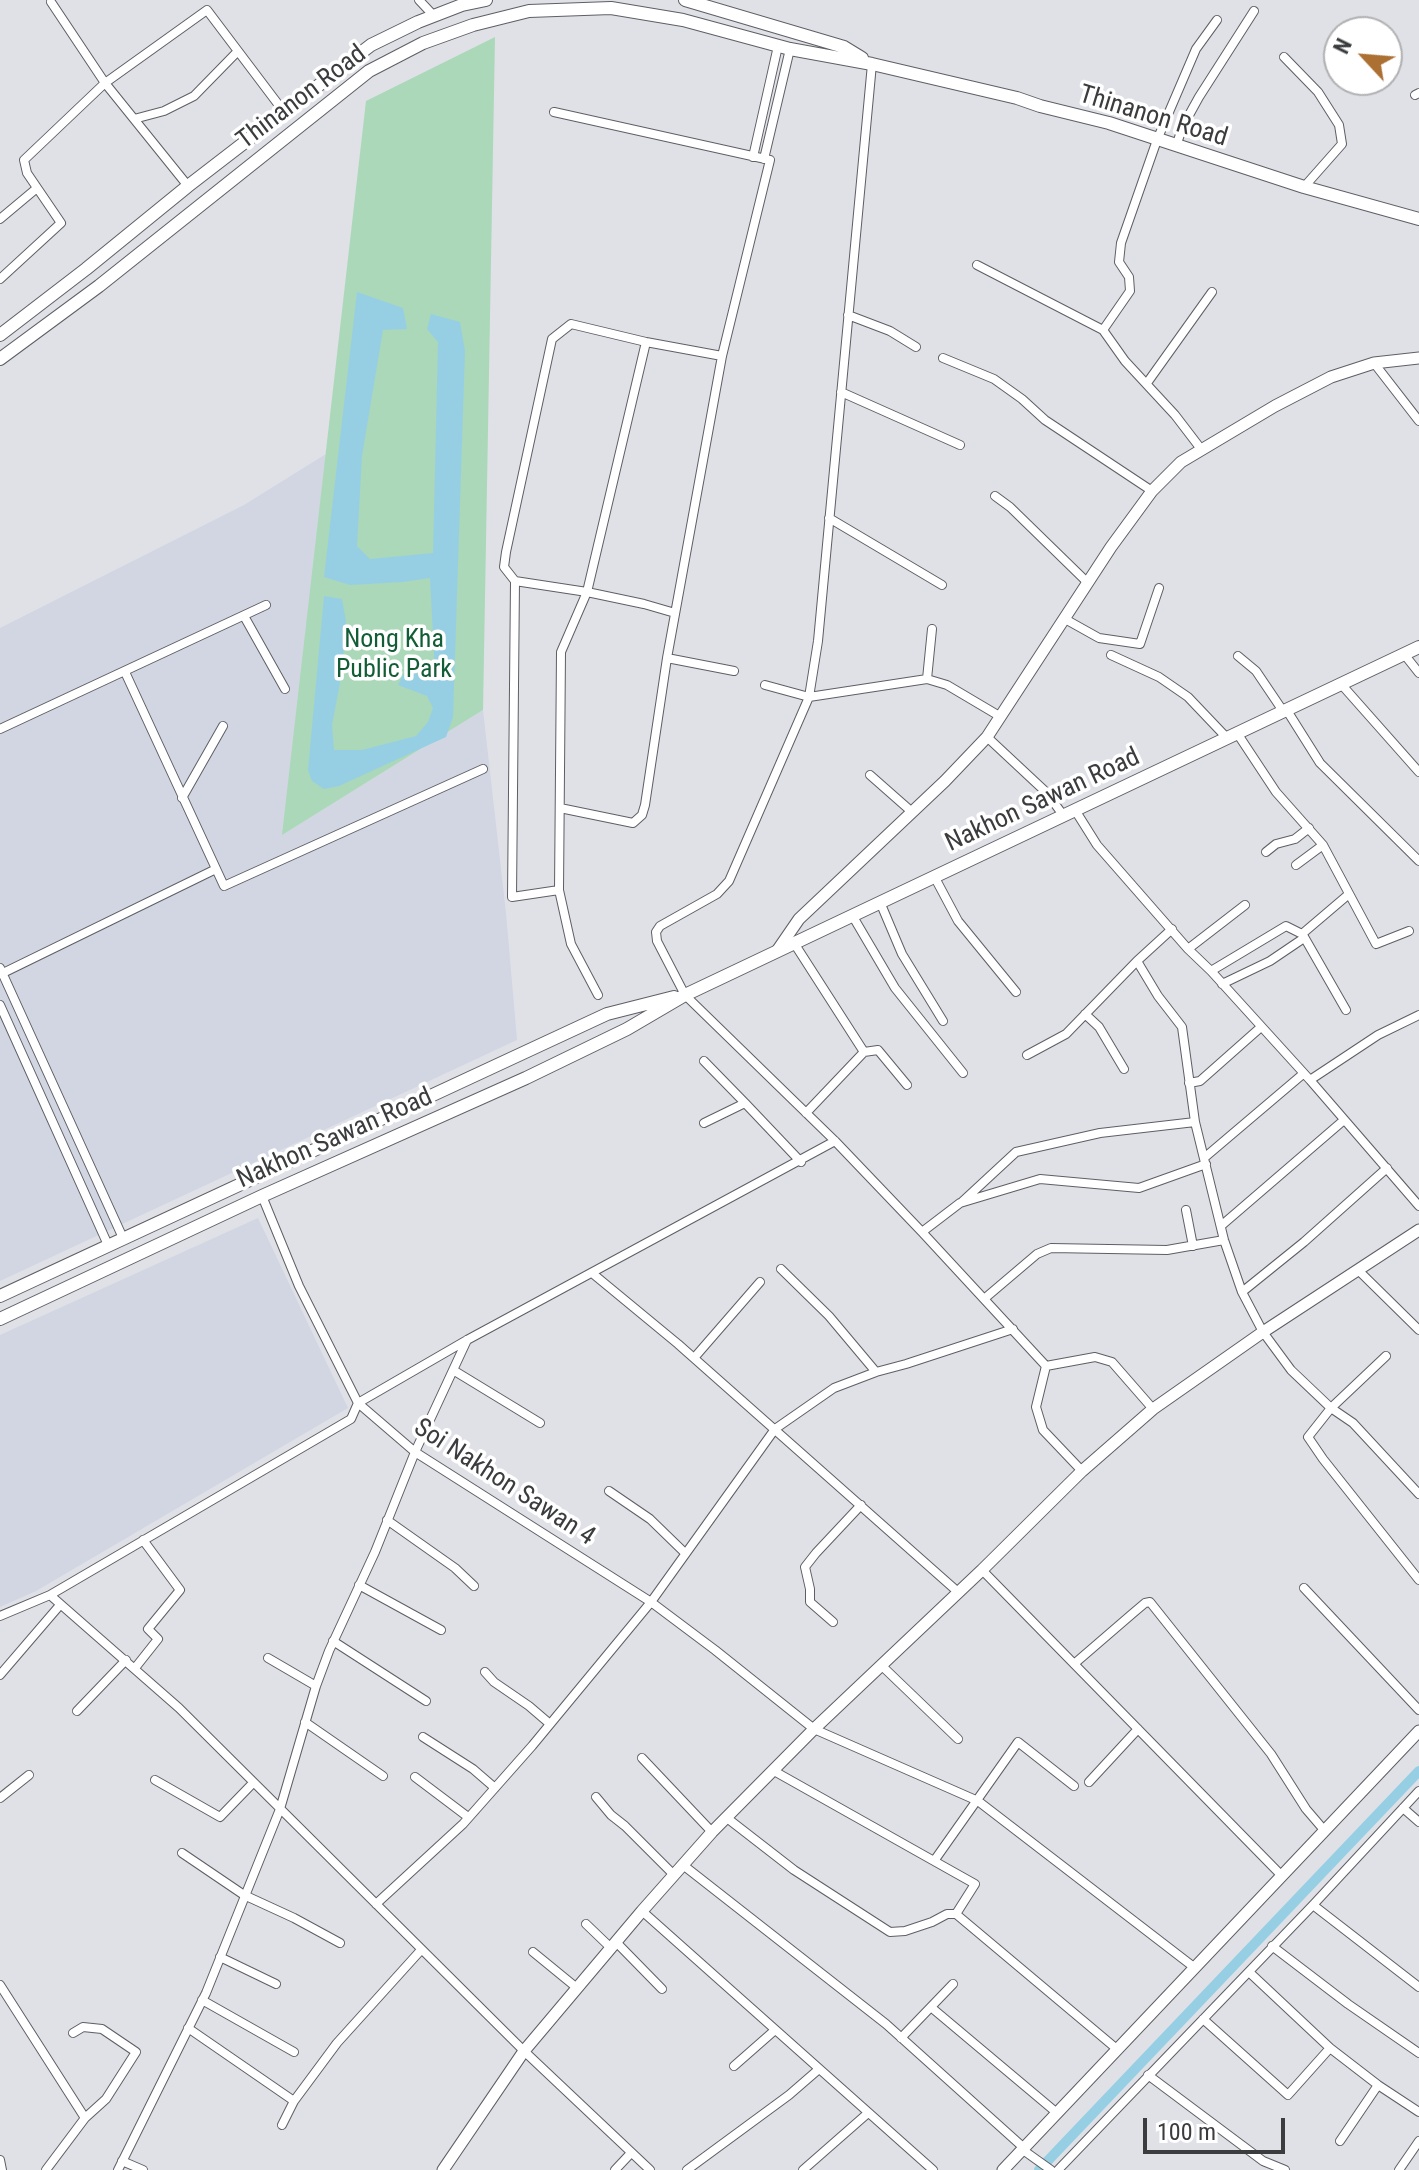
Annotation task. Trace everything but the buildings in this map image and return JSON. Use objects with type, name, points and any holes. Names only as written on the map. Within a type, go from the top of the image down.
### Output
[{"type":"main road","name":"Thinanon Road","points":[[0,335],[371,45],[462,5],[486,0]]},
{"type":"main road","name":"Thinanon Road","points":[[685,0],[844,47],[872,64]]},
{"type":"main road","name":"Thinanon Road","points":[[0,359],[99,286],[369,71],[423,43],[473,25],[529,11],[611,8],[683,20],[784,47],[872,64],[1109,123],[1304,187],[1419,219]]},
{"type":"main road","points":[[759,41],[764,23]]},
{"type":"main road","points":[[86,269],[99,286]]},
{"type":"main road","name":"Nakhon Sawan Road","points":[[0,1319],[262,1196],[526,1078],[627,1029],[685,995],[1419,647]]},
{"type":"main road","name":"Nakhon Sawan Road","points":[[0,1296],[619,1010],[685,995]]},
{"type":"main road","points":[[619,1010],[627,1029]]},
{"type":"street","points":[[419,0],[434,16]]},
{"type":"street","points":[[51,2],[105,83],[188,186]]},
{"type":"street","points":[[0,279],[61,223],[27,173],[24,160],[105,83],[207,10],[284,112]]},
{"type":"street","points":[[1176,146],[1199,97],[1254,11]]},
{"type":"street","points":[[1103,330],[1130,291],[1129,277],[1119,262],[1121,243],[1157,140],[1196,49],[1217,20]]},
{"type":"street","points":[[753,157],[784,47]]},
{"type":"street","points":[[764,159],[784,47]]},
{"type":"street","points":[[134,119],[164,111],[194,96],[238,51]]},
{"type":"street","points":[[1284,57],[1318,92],[1339,125],[1342,144],[1304,187]]},
{"type":"street","points":[[872,64],[818,641],[809,697],[729,881],[717,894],[660,926],[656,932],[657,941],[685,995],[835,1141],[1046,1366]]},
{"type":"street","points":[[554,112],[770,160],[722,356],[642,815],[633,823],[560,808]]},
{"type":"street","points":[[0,219],[37,188]]},
{"type":"street","points":[[977,265],[1103,330],[1125,361],[1175,415],[1201,449]]},
{"type":"street","points":[[1147,383],[1212,292]]},
{"type":"street","points":[[848,315],[890,331],[916,347]]},
{"type":"street","points":[[559,890],[512,897],[515,581],[504,567],[552,339],[571,324],[722,356]]},
{"type":"street","points":[[598,995],[571,944],[559,890],[561,652],[587,592],[646,342]]},
{"type":"street","points":[[943,358],[994,379],[1045,420],[1152,491]]},
{"type":"street","points":[[777,951],[799,919],[987,737],[1111,547],[1152,491],[1181,462],[1327,379],[1374,363],[1419,358]]},
{"type":"street","points":[[1374,363],[1419,421]]},
{"type":"street","points":[[841,392],[960,445]]},
{"type":"street","points":[[995,496],[1088,583]]},
{"type":"street","points":[[829,518],[942,585]]},
{"type":"street","points":[[515,581],[587,592],[675,613]]},
{"type":"street","points":[[1065,619],[1099,638],[1140,644],[1159,588]]},
{"type":"street","points":[[0,729],[266,605]]},
{"type":"street","points":[[244,616],[285,689]]},
{"type":"street","points":[[927,679],[932,629]]},
{"type":"street","points":[[1404,654],[1419,673]]},
{"type":"street","points":[[1111,655],[1159,677],[1232,735],[1276,792],[1323,845],[1376,944],[1409,931]]},
{"type":"street","points":[[1238,656],[1256,671],[1320,763],[1419,861]]},
{"type":"street","points":[[667,658],[734,671]]},
{"type":"street","points":[[125,672],[224,886],[483,769]]},
{"type":"street","points":[[765,685],[809,697],[927,679],[947,685],[1001,717]]},
{"type":"street","points":[[1341,684],[1419,772]]},
{"type":"street","points":[[182,798],[223,726]]},
{"type":"street","points":[[987,737],[1069,812],[1419,1206]]},
{"type":"street","points":[[870,775],[912,812]]},
{"type":"street","points":[[1266,852],[1276,844],[1295,839],[1309,828]]},
{"type":"street","points":[[1296,865],[1323,845]]},
{"type":"street","points":[[123,1238],[1,972],[216,869]]},
{"type":"street","points":[[934,876],[958,921],[1016,992]]},
{"type":"street","points":[[1222,984],[1270,961],[1349,894]]},
{"type":"street","points":[[880,902],[902,954],[943,1021]]},
{"type":"street","points":[[1188,949],[1245,905]]},
{"type":"street","points":[[852,915],[895,988],[963,1073]]},
{"type":"street","points":[[1211,971],[1286,926],[1303,936],[1346,1010]]},
{"type":"street","points":[[1027,1055],[1066,1034],[1172,929]]},
{"type":"street","points":[[794,943],[864,1052]]},
{"type":"street","points":[[1137,961],[1182,1027],[1195,1122],[1224,1240],[1242,1292],[1263,1332],[1291,1370],[1331,1408],[1353,1423],[1419,1494]]},
{"type":"street","points":[[0,1005],[108,1245]]},
{"type":"street","points":[[1085,1014],[1099,1027],[1124,1069]]},
{"type":"street","points":[[960,1203],[1040,1179],[1139,1188],[1205,1161],[1307,1077],[1419,1015]]},
{"type":"street","points":[[1189,1083],[1200,1081],[1261,1027]]},
{"type":"street","points":[[20,1049],[34,1042]]},
{"type":"street","points":[[806,1113],[864,1052],[878,1050],[907,1085]]},
{"type":"street","points":[[704,1061],[801,1162]]},
{"type":"street","points":[[40,1094],[54,1087]]},
{"type":"street","points":[[704,1123],[745,1103]]},
{"type":"street","points":[[1222,1225],[1344,1120]]},
{"type":"street","points":[[922,1232],[960,1203],[1016,1152],[1100,1133],[1195,1122]]},
{"type":"street","points":[[63,1144],[77,1137]]},
{"type":"street","points":[[0,1616],[50,1595],[351,1419],[358,1403],[467,1340],[835,1141]]},
{"type":"street","points":[[1242,1292],[1387,1168]]},
{"type":"street","name":"Soi Nakhon Sawan 4","points":[[262,1196],[299,1286],[358,1403],[415,1452],[651,1602],[814,1729],[978,1801],[1195,1968]]},
{"type":"street","points":[[1186,1210],[1193,1246]]},
{"type":"street","points":[[443,2170],[524,2051],[613,1945],[712,1832],[814,1729],[1082,1471],[1153,1409],[1263,1332],[1419,1230]]},
{"type":"street","points":[[984,1299],[1037,1254],[1051,1248],[1167,1250],[1224,1240]]},
{"type":"street","points":[[781,1269],[829,1316],[876,1372]]},
{"type":"street","points":[[1358,1270],[1419,1330]]},
{"type":"street","points":[[592,1273],[694,1358],[958,1592]]},
{"type":"street","points":[[694,1358],[760,1282]]},
{"type":"street","points":[[376,1904],[468,1817],[550,1724],[651,1602],[775,1429],[834,1388],[1013,1329]]},
{"type":"street","points":[[143,2170],[120,2166],[202,2000],[280,1809],[316,1686],[333,1641],[467,1340]]},
{"type":"street","points":[[1386,1356],[1331,1408],[1308,1437],[1419,1580]]},
{"type":"street","points":[[1046,1366],[1095,1357],[1112,1362],[1153,1409]]},
{"type":"street","points":[[1046,1366],[1036,1407],[1043,1430],[1082,1471]]},
{"type":"street","points":[[453,1370],[540,1423]]},
{"type":"street","points":[[609,1491],[650,1519],[685,1553]]},
{"type":"street","points":[[833,1622],[810,1602],[810,1589],[804,1571],[816,1553],[861,1505]]},
{"type":"street","points":[[387,1520],[455,1568],[474,1586]]},
{"type":"street","points":[[135,1668],[158,1639],[148,1629],[180,1590],[143,1540]]},
{"type":"street","points":[[982,1570],[1282,1876]]},
{"type":"street","points":[[359,1585],[441,1630]]},
{"type":"street","points":[[1304,1588],[1419,1710]]},
{"type":"street","points":[[50,1595],[179,1708],[421,1950],[650,2170]]},
{"type":"street","points":[[1074,1664],[1150,1602],[1271,1754],[1306,1809],[1324,1830]]},
{"type":"street","points":[[0,1675],[60,1605]]},
{"type":"street","points":[[333,1641],[426,1701]]},
{"type":"street","points":[[268,1658],[316,1686]]},
{"type":"street","points":[[77,1711],[126,1660]]},
{"type":"street","points":[[881,1665],[958,1739]]},
{"type":"street","points":[[485,1672],[550,1724]]},
{"type":"street","points":[[305,1722],[383,1776]]},
{"type":"street","points":[[1089,1782],[1138,1729]]},
{"type":"street","points":[[1003,2170],[1419,1731]]},
{"type":"street","points":[[423,1737],[473,1769],[495,1788]]},
{"type":"street","points":[[934,1861],[1018,1742],[1074,1786]]},
{"type":"street","points":[[642,1758],[712,1832]]},
{"type":"street","points":[[774,1771],[975,1884],[956,1914]]},
{"type":"street","points":[[0,1798],[29,1775]]},
{"type":"street","points":[[415,1777],[468,1817]]},
{"type":"street","points":[[155,1780],[220,1817],[253,1783]]},
{"type":"street","points":[[1058,2170],[1419,1791]]},
{"type":"street","points":[[596,1797],[674,1875]]},
{"type":"street","points":[[1403,1808],[1419,1822]]},
{"type":"street","points":[[727,1818],[794,1870],[890,1932],[905,1931],[947,1914],[956,1914],[1118,2050]]},
{"type":"street","points":[[182,1853],[244,1895],[340,1943]]},
{"type":"street","points":[[683,1865],[832,1980],[1023,2149],[1051,2170]]},
{"type":"street","points":[[1313,1905],[1419,1987]]},
{"type":"street","points":[[642,1911],[933,2170]]},
{"type":"street","points":[[586,1924],[662,1989]]},
{"type":"street","points":[[1272,1946],[1419,2053]]},
{"type":"street","points":[[282,2125],[294,2101],[337,2043],[421,1950]]},
{"type":"street","points":[[533,1952],[577,1988]]},
{"type":"street","points":[[220,1957],[276,1984]]},
{"type":"street","points":[[1249,1972],[1330,2048],[1419,2112]]},
{"type":"street","points":[[901,2038],[953,1984]]},
{"type":"street","points":[[0,1985],[85,2118]]},
{"type":"street","points":[[202,2000],[294,2052]]},
{"type":"street","points":[[932,2008],[1057,2113]]},
{"type":"street","points":[[1203,2019],[1288,2095],[1330,2048]]},
{"type":"street","points":[[46,2170],[85,2118],[106,2099],[136,2052],[102,2029],[83,2027],[73,2033]]},
{"type":"street","points":[[188,2028],[294,2101]]},
{"type":"street","points":[[734,2066],[775,2030]]},
{"type":"street","points":[[687,2170],[789,2095],[819,2069]]},
{"type":"street","points":[[1148,2075],[1263,2161],[1285,2170]]},
{"type":"street","points":[[1340,2141],[1378,2085]]},
{"type":"street","points":[[803,2170],[868,2113]]},
{"type":"street","points":[[1399,2170],[1419,2141]]},
{"type":"street","points":[[615,2170],[631,2153]]},
{"type":"street","points":[[0,2160],[2,2170]]},
{"type":"shaded area","points":[[326,454],[283,834],[483,710],[517,1040],[0,1281],[0,628],[244,505]]},
{"type":"shaded area","points":[[258,1218],[348,1408],[36,1591],[0,1607],[0,1335]]},
{"type":"green space","name":"Nong Kha Public Park","points":[[495,37],[483,710],[282,835],[366,101]]},
{"type":"water","points":[[357,292],[403,308],[407,329],[383,330],[362,456],[357,546],[370,559],[433,553],[438,342],[427,329],[431,314],[460,322],[465,351],[453,717],[446,737],[339,786],[324,789],[312,781],[308,770],[324,596],[342,599],[346,621],[342,672],[332,725],[334,750],[362,750],[416,736],[428,722],[433,708],[427,696],[398,685],[407,667],[424,679],[435,673],[430,578],[350,585],[324,577]]},
{"type":"waterway","points":[[1039,2170],[1419,1771]]}]
